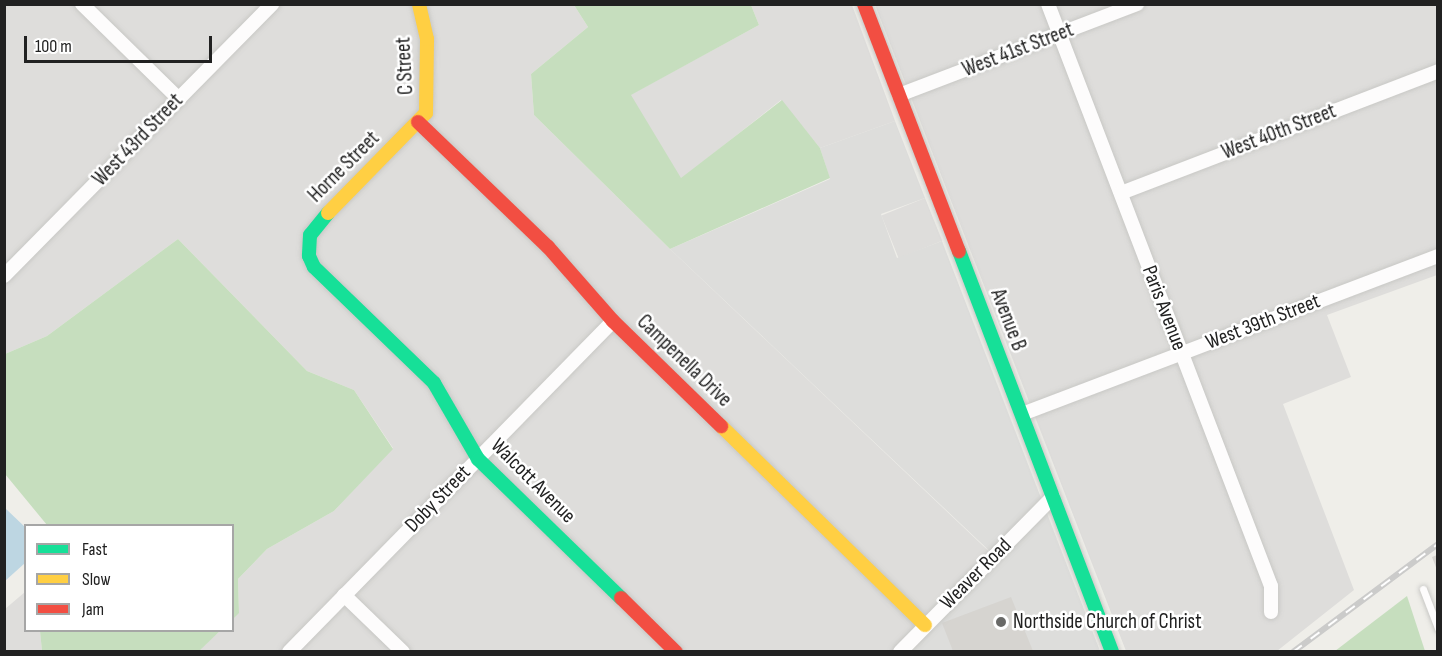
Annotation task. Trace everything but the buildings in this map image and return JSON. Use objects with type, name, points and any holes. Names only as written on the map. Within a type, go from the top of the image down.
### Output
[{"type":"street","points":[[82,4],[179,99]]},
{"type":"street","name":"West 43rd Street","points":[[4,276],[272,4]]},
{"type":"street","name":"C Street","points":[[418,122],[426,113],[429,99],[427,39],[419,4]]},
{"type":"street","name":"Avenue B","points":[[864,4],[1112,651]]},
{"type":"street","name":"Paris Avenue","points":[[1048,4],[1271,585],[1271,612]]},
{"type":"street","name":"West 41st Street","points":[[899,95],[1137,4]]},
{"type":"street","name":"West 40th Street","points":[[1121,193],[1437,71]]},
{"type":"street","name":"Horne Street","points":[[308,246],[317,225],[418,122]]},
{"type":"street","name":"Campenella Drive","points":[[418,122],[548,247],[613,321],[926,625]]},
{"type":"street","name":"Walcott Avenue","points":[[308,246],[314,267],[434,383],[478,459],[676,651]]},
{"type":"street","name":"West 39th Street","points":[[1022,414],[1437,256]]},
{"type":"street","name":"Doby Street","points":[[289,651],[613,321]]},
{"type":"street","name":"Weaver Road","points":[[900,651],[1053,497]]},
{"type":"street","points":[[344,595],[403,651]]},
{"type":"lane","points":[[1423,589],[1437,628]]},
{"type":"shaded area","points":[[5,5],[574,5],[588,27],[531,74],[534,115],[670,249],[998,560],[908,651],[198,651],[219,632],[234,632],[234,618],[239,612],[238,579],[267,549],[334,511],[393,448],[354,390],[307,371],[178,239],[47,336],[5,354]]},
{"type":"shaded area","points":[[751,5],[852,5],[895,121],[820,148],[781,100],[681,179],[630,95],[759,25]]},
{"type":"shaded area","points":[[875,5],[1437,5],[1437,275],[1327,315],[1351,377],[1283,404],[1354,590],[1277,651],[1126,651]]},
{"type":"shaded area","points":[[895,121],[925,198],[881,214],[897,258],[942,241],[1100,651],[908,651],[998,559],[670,249],[830,179],[820,148]]},
{"type":"shaded area","points":[[925,198],[942,241],[899,258],[881,216]]},
{"type":"shaded area","points":[[24,593],[24,632],[40,632],[42,651],[5,651],[5,609]]},
{"type":"green space","points":[[574,5],[751,5],[759,25],[631,95],[681,178],[782,100],[820,148],[830,178],[670,249],[534,115],[531,74],[588,27]]},
{"type":"green space","points":[[178,239],[307,371],[354,390],[393,449],[334,511],[267,549],[238,579],[239,613],[234,618],[234,524],[46,524],[5,474],[5,354],[47,336]]},
{"type":"green space","points":[[1407,596],[1425,651],[1335,651]]},
{"type":"green space","points":[[40,632],[219,632],[198,652],[42,651]]},
{"type":"water","points":[[5,508],[24,526],[24,564],[5,581]]},
{"type":"railway","points":[[1293,652],[1438,544]]},
{"type":"traffic: fast","points":[[328,213],[310,235],[309,256],[314,267],[434,383],[478,459],[621,598]]},
{"type":"traffic: fast","points":[[959,251],[1112,652]]},
{"type":"traffic: slow","points":[[328,213],[426,113],[427,39],[419,4]]},
{"type":"traffic: slow","points":[[721,426],[925,625]]},
{"type":"traffic: jam","points":[[864,4],[959,251]]},
{"type":"traffic: jam","points":[[418,122],[548,247],[613,321],[721,426]]},
{"type":"traffic: jam","points":[[621,598],[676,652]]},
{"type":"place","name":"Northside Church of Christ","points":[[1001,622]]}]
